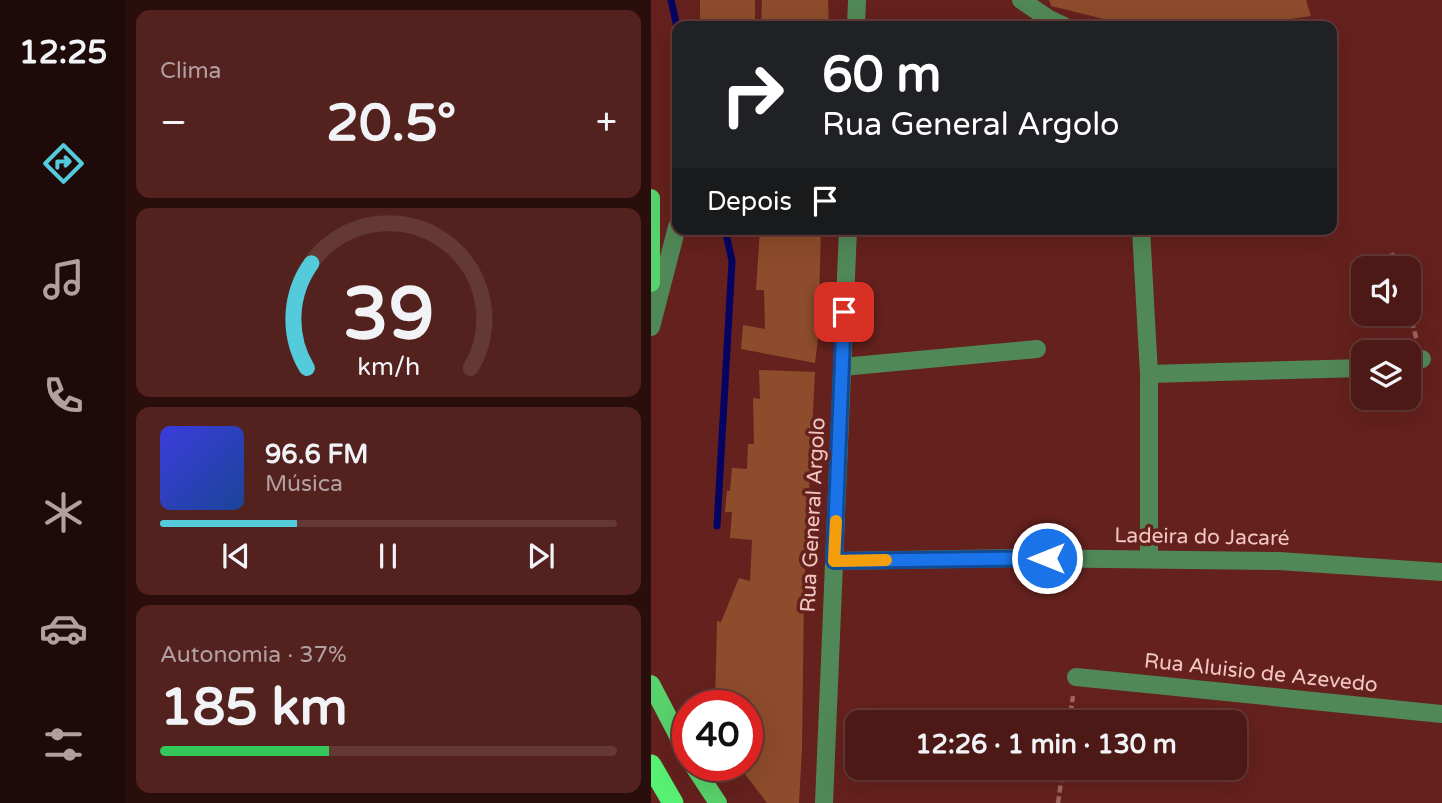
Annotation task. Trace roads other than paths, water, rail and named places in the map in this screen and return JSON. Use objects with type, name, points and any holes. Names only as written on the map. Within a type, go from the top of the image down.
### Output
[{"type":"highway","points":[[651,765],[673,803]]},
{"type":"main road","points":[[651,198],[651,283]]},
{"type":"main road","points":[[651,684],[672,724]]},
{"type":"main road","points":[[704,781],[718,803]]},
{"type":"street","points":[[856,21],[857,0]]},
{"type":"street","points":[[1021,0],[1053,21]]},
{"type":"street","points":[[651,327],[675,235]]},
{"type":"street","name":"Rua General Argolo","points":[[824,803],[848,235]]},
{"type":"street","points":[[1141,235],[1149,374],[1149,558]]},
{"type":"street","points":[[842,367],[1037,349]]},
{"type":"street","points":[[1149,374],[1351,368]]},
{"type":"street","name":"Ladeira do Jacaré","points":[[834,561],[1149,558],[1279,561],[1442,572]]},
{"type":"street","name":"Rua Aluisio de Azevedo","points":[[1076,677],[1442,714]]},
{"type":"waterway","points":[[671,0],[676,21]]},
{"type":"waterway","points":[[717,526],[732,261],[726,235]]}]
